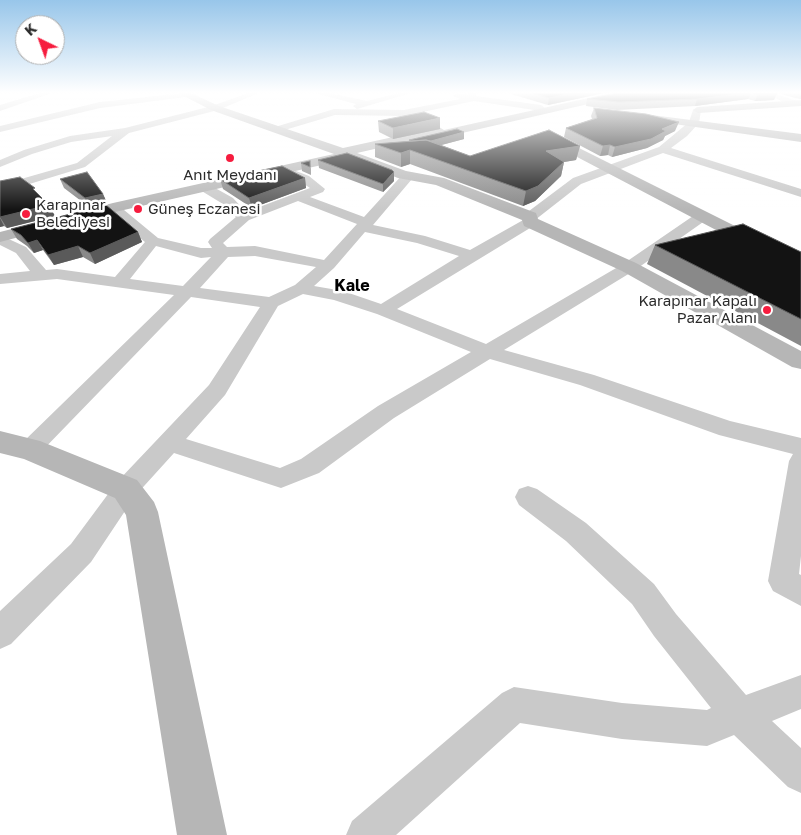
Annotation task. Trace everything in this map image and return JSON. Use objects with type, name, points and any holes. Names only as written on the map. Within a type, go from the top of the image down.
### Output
[{"type":"main road","points":[[286,132],[408,176],[439,181],[530,219],[629,267],[801,361]]},
{"type":"main road","points":[[0,232],[109,204],[442,132]]},
{"type":"main road","points":[[539,132],[801,268]]},
{"type":"main road","points":[[758,132],[801,138]]},
{"type":"main road","points":[[0,238],[113,208],[346,153]]},
{"type":"main road","points":[[15,445],[126,489],[142,512],[202,835]]},
{"type":"street","points":[[12,132],[46,146]]},
{"type":"street","points":[[0,164],[46,146],[81,137],[119,132]]},
{"type":"street","points":[[0,189],[81,165],[125,132]]},
{"type":"street","points":[[383,310],[530,219],[578,181],[663,149],[686,132]]},
{"type":"street","points":[[663,149],[801,193]]},
{"type":"street","points":[[223,252],[215,242],[244,217],[319,189],[305,179],[283,169]]},
{"type":"street","points":[[0,279],[57,274],[271,303],[301,290],[328,265],[408,176]]},
{"type":"street","points":[[0,177],[16,185]]},
{"type":"street","points":[[204,187],[228,201],[244,217]]},
{"type":"street","points":[[298,196],[364,225],[472,255]]},
{"type":"street","points":[[113,208],[153,241],[201,253],[255,252],[328,265]]},
{"type":"street","points":[[168,442],[281,478],[310,466],[386,412],[629,267],[701,217]]},
{"type":"street","points":[[0,238],[21,250],[41,275]]},
{"type":"street","points":[[119,282],[153,241]]},
{"type":"street","points":[[15,445],[187,292],[223,252]]},
{"type":"street","points":[[301,290],[337,295],[383,310],[489,352],[587,380],[727,429],[801,447]]},
{"type":"street","points":[[0,633],[81,553],[126,489],[217,390],[271,303]]},
{"type":"street","points":[[801,461],[783,581],[801,591]]},
{"type":"street","points":[[528,497],[576,532],[644,594],[666,625],[739,715],[801,774]]},
{"type":"street","points":[[366,835],[514,705],[622,720],[707,728],[801,692]]},
{"type":"building","points":[[444,132],[464,132],[431,141],[409,140]]},
{"type":"building","points":[[543,132],[553,132],[580,146],[546,151],[564,162],[538,186],[526,191],[410,150],[401,153],[375,144],[426,140],[470,156]]},
{"type":"building","points":[[574,132],[664,132],[651,139],[615,147],[610,145],[603,146]]},
{"type":"building","points":[[347,153],[394,172],[383,184],[318,160]]},
{"type":"building","points":[[310,161],[310,167],[301,163]]},
{"type":"building","points":[[282,166],[305,178],[249,198],[220,179]]},
{"type":"building","points":[[87,172],[103,194],[85,198],[60,179]]},
{"type":"building","points":[[20,177],[35,188],[33,189],[49,205],[0,217],[0,181]]},
{"type":"building","points":[[106,205],[138,232],[90,253],[78,246],[48,255],[37,240],[28,243],[21,235],[11,229]]},
{"type":"building","points":[[743,224],[801,252],[801,319],[655,245]]},
{"type":"place","name":"Anıt Meydanı","points":[[230,158]]},
{"type":"place","name":"Güneş Eczanesi","points":[[138,209]]},
{"type":"place","name":"Karapınar Belediyesi","points":[[26,214]]},
{"type":"place","name":"Karapınar Kapalı Pazar Alanı","points":[[767,310]]},
{"type":"district","name":"Kale","points":[[352,286]]}]
